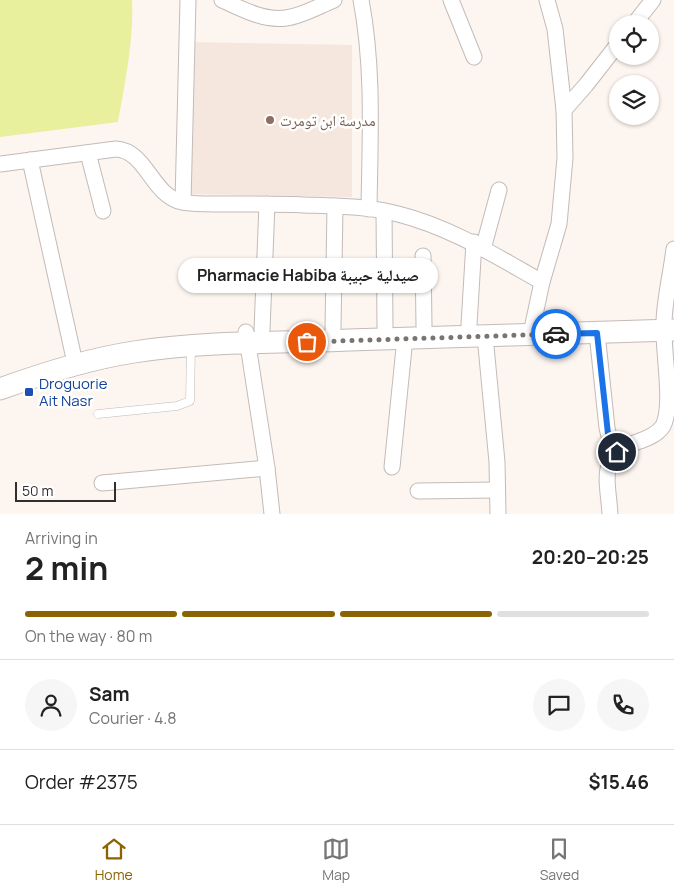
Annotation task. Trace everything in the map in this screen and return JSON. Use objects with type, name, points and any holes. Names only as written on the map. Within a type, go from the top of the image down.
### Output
[{"type":"main road","points":[[0,377],[73,354],[136,341],[199,334],[405,338],[533,324],[669,326]]},
{"type":"main road","points":[[0,389],[49,372],[107,357],[153,349],[191,346],[252,335],[333,329],[424,326],[477,331],[597,333],[669,326]]},
{"type":"street","points":[[183,202],[188,0]]},
{"type":"street","points":[[222,0],[254,15],[274,18],[286,18],[302,14],[334,0]]},
{"type":"street","points":[[361,0],[367,32],[370,138],[385,327]]},
{"type":"street","points":[[451,0],[474,57]]},
{"type":"street","points":[[533,324],[542,282],[559,224],[565,158],[564,110],[555,28],[547,0]]},
{"type":"street","points":[[641,15],[653,0]]},
{"type":"street","points":[[564,110],[609,56]]},
{"type":"street","points":[[0,164],[116,149],[127,150],[138,160],[166,194],[183,202],[335,206],[398,214],[424,222],[479,246],[542,282]]},
{"type":"street","points":[[88,153],[103,211]]},
{"type":"street","points":[[30,160],[73,354]]},
{"type":"street","points":[[498,514],[496,462],[477,331],[479,246],[499,190]]},
{"type":"street","points":[[267,204],[252,335],[272,514]]},
{"type":"street","points":[[333,329],[335,206]]},
{"type":"street","points":[[610,514],[607,473],[609,463],[622,449],[652,436],[670,421],[668,392],[669,326],[674,249]]},
{"type":"street","points":[[423,256],[424,326]]},
{"type":"street","points":[[597,333],[607,428],[614,456]]},
{"type":"street","points":[[392,467],[405,338]]},
{"type":"street","points":[[102,483],[267,468]]},
{"type":"street","points":[[418,491],[497,490]]},
{"type":"lane","points":[[98,414],[177,406],[190,401],[191,346]]},
{"type":"shaded area","name":"مدرسة ابن تومرت","points":[[189,42],[352,45],[352,197],[187,194]]},
{"type":"green space","points":[[0,0],[132,0],[130,45],[118,122],[0,137]]},
{"type":"way so far","points":[[307,342],[556,334]]},
{"type":"place","name":"مدرسة ابن تومرت","points":[[270,120]]},
{"type":"place","name":"Pharmacie Habiba صيدلية حبيبة","points":[[307,342]]},
{"type":"place","name":"Droguorie Ait Nasr","points":[[29,392]]},
{"type":"route","points":[[556,334],[597,333],[609,443],[614,456],[617,452]]}]
